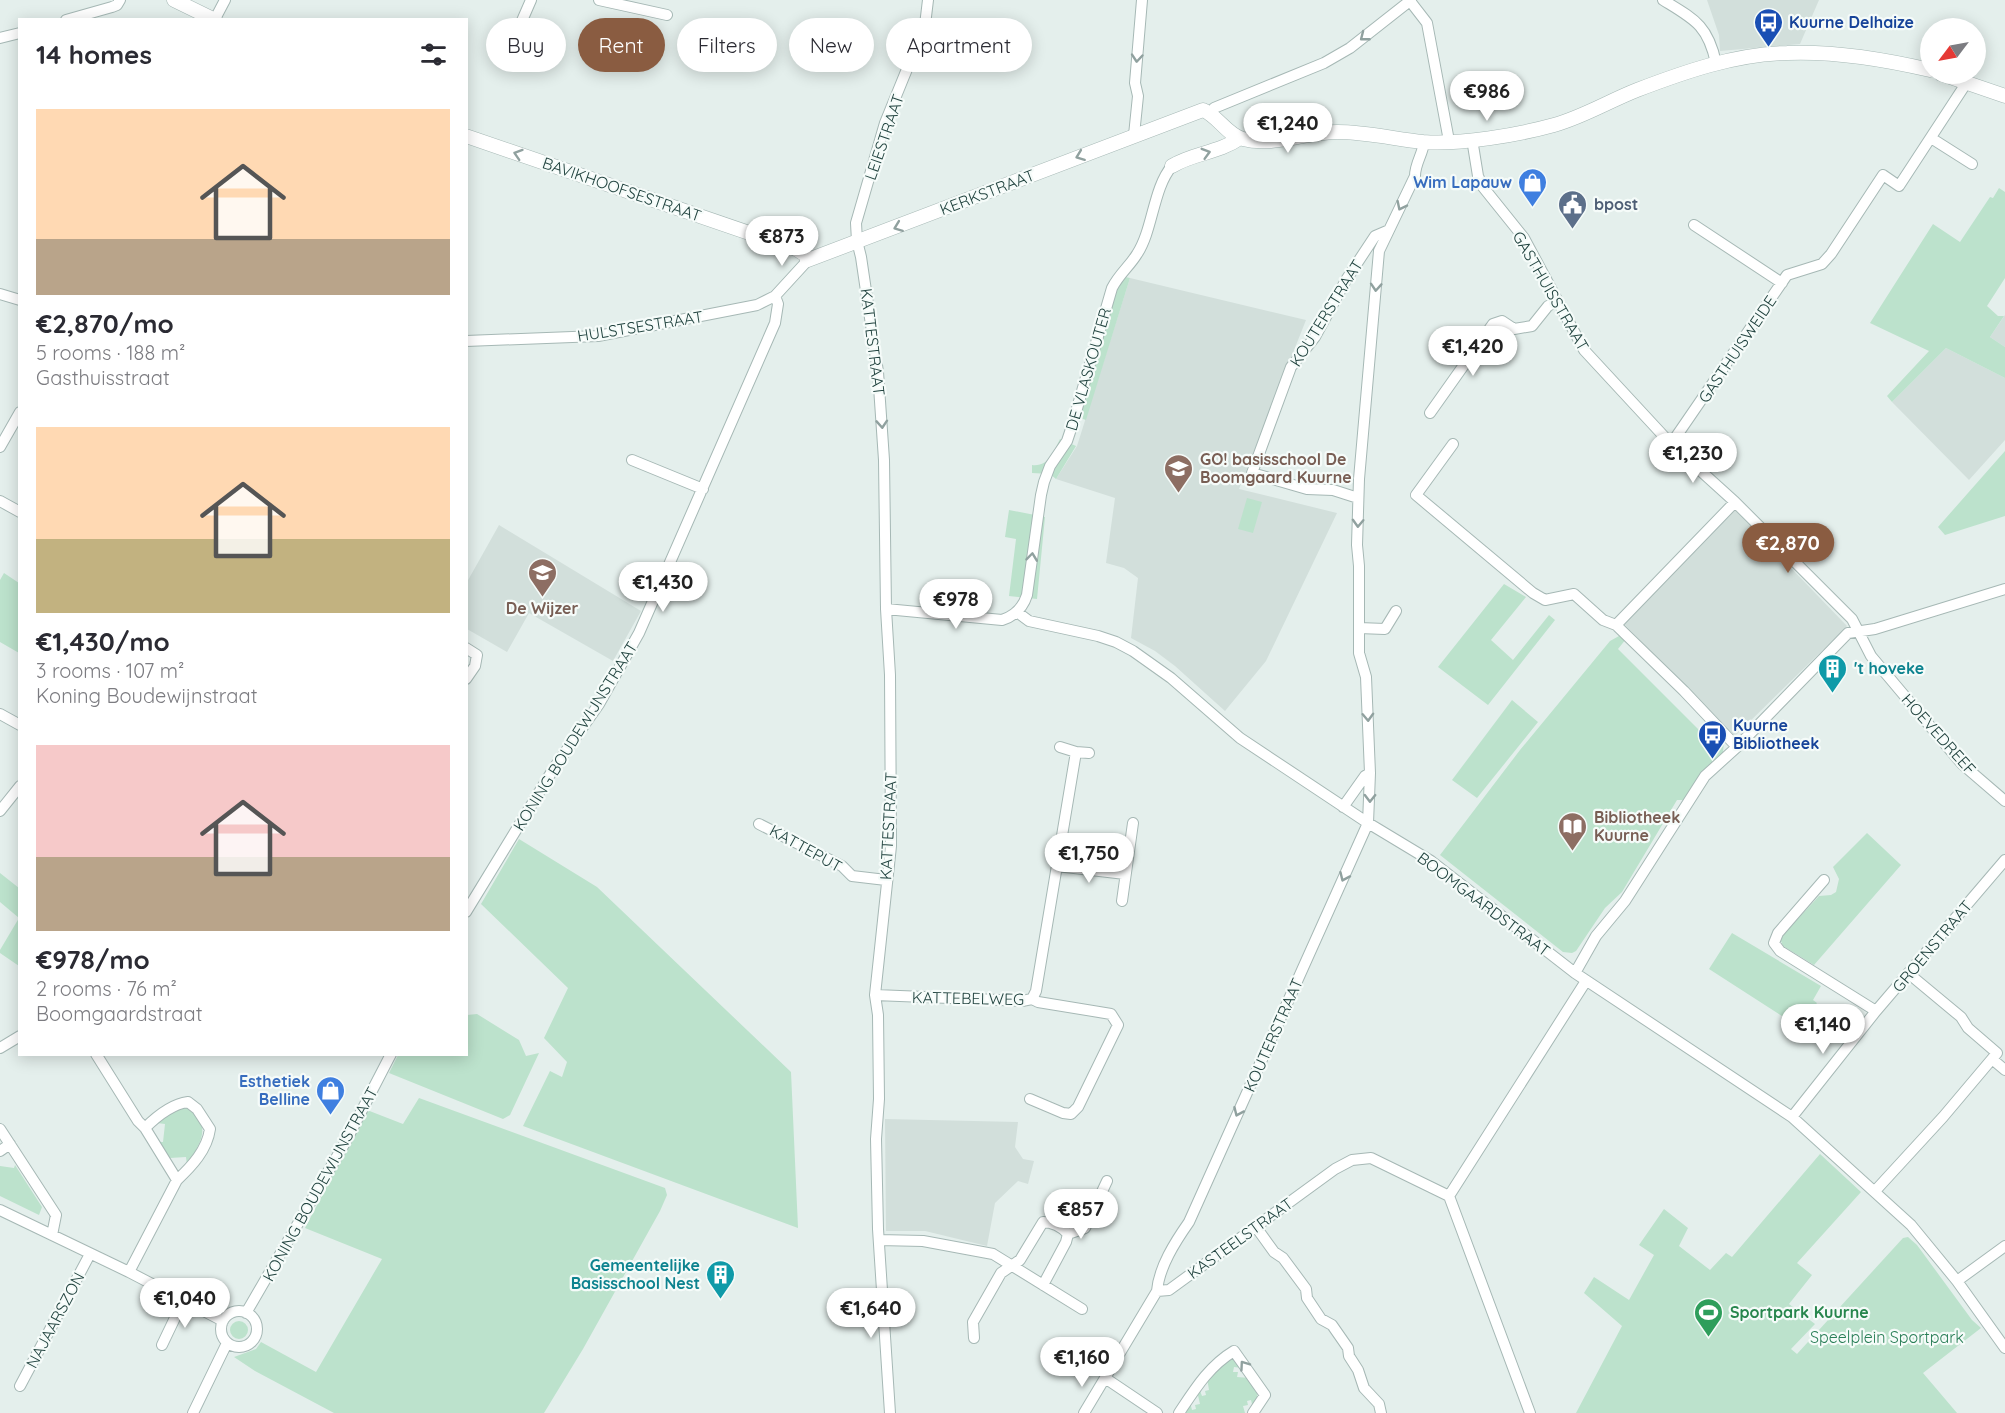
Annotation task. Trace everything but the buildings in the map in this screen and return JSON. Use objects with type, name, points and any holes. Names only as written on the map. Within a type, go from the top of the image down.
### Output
[{"type":"street","points":[[73,18],[112,7],[120,0]]},
{"type":"street","points":[[174,0],[211,18]]},
{"type":"street","points":[[216,18],[225,0]]},
{"type":"street","points":[[523,18],[531,0]]},
{"type":"street","points":[[599,0],[667,15]]},
{"type":"street","name":"LEIESTRAAT","points":[[857,241],[856,223],[882,134],[925,25],[927,0]]},
{"type":"street","points":[[1134,135],[1138,96],[1135,83],[1142,0]]},
{"type":"street","points":[[1411,0],[1427,23],[1449,141]]},
{"type":"street","name":"KERKSTRAAT","points":[[775,296],[808,260],[1203,110],[1212,114],[1214,108],[1324,63],[1350,48],[1411,0]]},
{"type":"street","points":[[1663,0],[1696,21],[1707,34],[1712,44],[1716,63]]},
{"type":"street","points":[[0,38],[18,34]]},
{"type":"street","points":[[1212,114],[1229,132],[1240,138],[1257,142],[1336,132],[1425,142],[1449,141],[1506,135],[1553,126],[1599,109],[1635,91],[1716,63],[1785,52],[1868,57],[1920,68]]},
{"type":"street","name":"GASTHUISWEIDE","points":[[1671,444],[1787,275],[1822,264],[1883,175],[1899,186],[1966,84]]},
{"type":"street","points":[[1972,84],[2005,96]]},
{"type":"street","name":"BAVIKHOOFSESTRAAT","points":[[468,137],[796,249],[808,260]]},
{"type":"street","points":[[1172,166],[1180,161],[1217,150],[1240,138]]},
{"type":"street","points":[[1932,138],[1972,164]]},
{"type":"street","name":"GASTHUISSTRAAT","points":[[1472,139],[1478,176],[1483,187],[1524,238],[1584,350],[1671,444],[1735,502],[1841,607],[1860,632]]},
{"type":"street","name":"KOUTERSTRAAT","points":[[1157,1291],[1158,1280],[1179,1236],[1189,1222],[1368,823],[1370,773],[1366,677],[1359,653],[1357,546],[1358,498],[1378,259],[1379,250],[1415,176],[1415,169],[1424,150],[1425,142]]},
{"type":"street","name":"DE VLASKOUTER","points":[[1017,612],[1028,596],[1041,495],[1047,472],[1067,441],[1112,288],[1119,274],[1137,254],[1159,192],[1172,166]]},
{"type":"street","name":"GASTHUISWEIDE","points":[[1694,225],[1782,283]]},
{"type":"street","name":"KOUTERSTRAAT","points":[[1358,498],[1334,490],[1307,489],[1252,473],[1291,367],[1315,337],[1346,280],[1375,236],[1389,231]]},
{"type":"street","name":"KATTESTRAAT","points":[[857,241],[879,372],[884,460],[892,798],[891,846],[875,995],[879,1099],[876,1139],[879,1240],[890,1413]]},
{"type":"street","points":[[0,294],[18,299]]},
{"type":"street","name":"HULSTSESTRAAT","points":[[468,341],[598,336],[757,305],[775,296]]},
{"type":"street","name":"KONING BOUDEWIJNSTRAAT","points":[[468,907],[554,768],[599,704],[639,633],[775,323],[778,304],[775,296]]},
{"type":"street","points":[[1430,413],[1492,324],[1502,321],[1514,329],[1532,326],[1548,306],[1558,301]]},
{"type":"street","points":[[0,447],[18,416]]},
{"type":"street","points":[[1453,444],[1416,495],[1533,593],[1545,600],[1574,594],[1603,620],[1616,625],[1684,691],[1737,747]]},
{"type":"street","points":[[632,460],[703,489]]},
{"type":"street","points":[[0,501],[18,511]]},
{"type":"street","points":[[1616,625],[1735,502]]},
{"type":"street","points":[[1575,973],[1596,936],[1625,901],[1706,776],[1848,633],[1875,629],[2005,589]]},
{"type":"street","points":[[886,609],[1002,620],[1017,612]]},
{"type":"street","points":[[1359,628],[1385,628],[1396,611]]},
{"type":"street","name":"BOOMGAARDSTRAAT","points":[[1017,612],[1029,621],[1098,636],[1133,651],[1171,678],[1240,738],[1368,823],[1431,861],[1586,981],[1792,1117],[1911,1225],[1957,1281],[2005,1348]]},
{"type":"street","name":"HOEVEDREEF","points":[[1860,632],[1871,656],[1962,764],[2005,801]]},
{"type":"street","points":[[468,649],[477,655],[475,666],[468,676]]},
{"type":"street","points":[[0,714],[18,724]]},
{"type":"street","points":[[1060,747],[1089,753]]},
{"type":"street","name":"KATTEBELWEG","points":[[875,995],[1022,1001],[1032,999],[1036,991],[1076,752]]},
{"type":"street","points":[[1344,807],[1365,776],[1370,773]]},
{"type":"street","points":[[0,811],[18,788]]},
{"type":"street","points":[[1122,901],[1133,823]]},
{"type":"street","name":"KATTEPUT","points":[[759,824],[842,866],[852,876],[886,880]]},
{"type":"street","name":"GROENSTRAAT","points":[[1792,1117],[1876,1011],[2005,860]]},
{"type":"street","points":[[1057,866],[1125,874]]},
{"type":"street","points":[[1824,880],[1778,933],[1774,943],[1780,951],[1876,1011]]},
{"type":"street","points":[[1875,1191],[1943,1117],[1997,1053],[1968,1028],[1961,1017],[1908,973]]},
{"type":"street","points":[[1530,1413],[1449,1196],[1586,981]]},
{"type":"street","points":[[1030,1099],[1063,1113],[1071,1114],[1078,1107],[1118,1025],[1111,1014],[1038,1002],[1032,999]]},
{"type":"street","points":[[0,1048],[18,1037]]},
{"type":"street","points":[[97,1056],[177,1180]]},
{"type":"street","name":"KONING BOUDEWIJNSTRAAT","points":[[246,1313],[346,1141],[390,1056]]},
{"type":"street","points":[[1992,1059],[2005,1070]]},
{"type":"street","points":[[129,1272],[177,1180],[191,1166],[208,1141],[210,1129],[197,1109],[188,1102],[178,1103],[155,1118],[145,1128]]},
{"type":"street","points":[[0,1129],[56,1215],[52,1235]]},
{"type":"street","points":[[0,1151],[10,1144]]},
{"type":"street","name":"KASTEELSTRAAT","points":[[1157,1291],[1168,1290],[1335,1169],[1352,1160],[1371,1158],[1449,1196]]},
{"type":"street","points":[[1068,1234],[1085,1228],[1107,1181]]},
{"type":"street","points":[[0,1210],[129,1272],[223,1321]]},
{"type":"street","points":[[974,1338],[973,1322],[1001,1273],[1020,1260],[1042,1222],[1049,1222],[1068,1234]]},
{"type":"street","points":[[1256,1227],[1306,1289],[1307,1298],[1321,1319],[1332,1325],[1348,1348],[1349,1356],[1358,1370],[1364,1388],[1379,1404],[1381,1413]]},
{"type":"street","points":[[1043,1285],[1068,1234]]},
{"type":"street","points":[[879,1240],[934,1243],[993,1254],[1082,1310]]},
{"type":"street","points":[[1957,1281],[2005,1246]]},
{"type":"street","name":"NAJAARSZON","points":[[20,1386],[90,1254]]},
{"type":"street","points":[[1084,1413],[1157,1291]]},
{"type":"street","points":[[162,1345],[183,1301]]},
{"type":"street","points":[[233,1312],[246,1313],[253,1319],[256,1327],[252,1340],[240,1347],[228,1343],[221,1332],[223,1321],[233,1312]]},
{"type":"street","points":[[193,1413],[228,1343]]},
{"type":"street","points":[[1179,1413],[1203,1376],[1222,1358],[1234,1351],[1265,1395],[1253,1413]]},
{"type":"street","points":[[1105,1378],[1157,1413]]},
{"type":"shaded area","points":[[1707,0],[1819,0],[1800,44],[1720,51],[1719,35]]},
{"type":"shaded area","name":"GO! basisschool De Boomgaard Kuurne","points":[[1130,278],[1306,320],[1239,489],[1337,513],[1266,661],[1225,711],[1175,666],[1155,651],[1131,638],[1138,578],[1124,568],[1106,563],[1115,498],[1056,479],[1077,446]]},
{"type":"shaded area","points":[[2005,315],[2005,347],[1990,337]]},
{"type":"shaded area","points":[[1946,348],[2005,378],[2005,440],[1969,480],[1892,402]]},
{"type":"shaded area","points":[[1733,508],[1847,626],[1735,736],[1622,622]]},
{"type":"shaded area","name":"De Wijzer","points":[[499,525],[641,611],[613,661],[529,613],[507,652],[468,630],[468,580]]},
{"type":"shaded area","points":[[885,1119],[1018,1122],[1015,1147],[1023,1159],[1034,1161],[1028,1184],[1018,1181],[995,1203],[987,1246],[925,1231],[886,1231]]},
{"type":"green space","points":[[1999,188],[2005,192],[2005,278],[1987,306],[1998,316],[2004,316],[1990,337],[2005,347],[2005,378],[1946,348],[1892,402],[1887,396],[1929,351],[1870,323],[1933,224],[1960,242],[1990,197],[1993,198]]},
{"type":"green space","points":[[1121,276],[1130,278],[1086,420],[1077,417]]},
{"type":"green space","points":[[1060,439],[1076,446],[1056,479],[1050,474],[1032,473],[1032,465],[1047,461]]},
{"type":"green space","points":[[2005,451],[2005,516],[1945,535],[1938,527]]},
{"type":"green space","points":[[1247,498],[1262,502],[1253,533],[1238,529]]},
{"type":"green space","points":[[1009,510],[1045,517],[1037,599],[1009,596],[1016,539],[1005,537]]},
{"type":"green space","points":[[4,573],[18,582],[18,652],[0,642],[0,580]]},
{"type":"green space","points":[[1504,584],[1526,597],[1491,640],[1513,660],[1549,615],[1555,620],[1488,705],[1438,667]]},
{"type":"green space","points":[[1619,636],[1626,639],[1618,649],[1712,743],[1720,734],[1724,741],[1723,752],[1707,768],[1684,800],[1677,800],[1622,892],[1605,908],[1576,951],[1563,952],[1440,855],[1520,750],[1610,641]]},
{"type":"green space","points":[[1512,700],[1538,722],[1477,798],[1452,780]]},
{"type":"green space","points":[[1867,833],[1901,865],[1814,965],[1783,946],[1782,936],[1819,896],[1836,892],[1839,879],[1833,867]]},
{"type":"green space","points":[[519,839],[597,887],[791,1072],[798,1228],[523,1126],[550,1071],[562,1077],[567,1062],[544,1038],[568,988],[481,904]]},
{"type":"green space","points":[[0,873],[18,887],[18,917],[0,902]]},
{"type":"green space","points":[[18,920],[18,965],[0,953]]},
{"type":"green space","points":[[1732,933],[1821,986],[1813,1000],[1817,1003],[1799,1027],[1709,969]]},
{"type":"green space","points":[[477,1014],[519,1040],[526,1056],[539,1053],[510,1115],[503,1119],[389,1073],[398,1056],[468,1056],[468,1015]]},
{"type":"green space","points":[[419,1098],[665,1188],[667,1195],[660,1211],[583,1349],[544,1413],[334,1413],[255,1371],[234,1357],[256,1349],[261,1342],[316,1372],[382,1259],[305,1228],[367,1110],[403,1124]]},
{"type":"green space","points":[[187,1106],[200,1120],[202,1134],[197,1149],[187,1165],[186,1157],[170,1158],[170,1166],[154,1142],[163,1142],[165,1124],[157,1123],[180,1107]]},
{"type":"green space","name":"Speelplein Sportpark","points":[[1820,1154],[1861,1192],[1797,1263],[1812,1275],[1789,1304],[1815,1324],[1791,1349],[1797,1354],[1903,1238],[1908,1237],[1917,1245],[1972,1320],[1981,1328],[1923,1373],[1957,1413],[1576,1413],[1622,1326],[1584,1293],[1594,1277],[1629,1300],[1654,1255],[1639,1245],[1664,1209],[1688,1228],[1679,1246],[1710,1270],[1726,1253],[1732,1257]]},
{"type":"green space","points":[[15,1165],[42,1207],[39,1215],[0,1196],[0,1166],[14,1168]]},
{"type":"green space","points":[[235,1321],[243,1321],[248,1326],[246,1337],[235,1339],[230,1334],[230,1326]]},
{"type":"green space","points":[[1231,1359],[1237,1360],[1242,1368],[1234,1367],[1233,1372],[1238,1372],[1237,1377],[1250,1378],[1256,1387],[1258,1400],[1253,1408],[1251,1400],[1247,1401],[1248,1405],[1243,1406],[1245,1413],[1183,1413],[1190,1402],[1192,1410],[1196,1409],[1195,1405],[1200,1404],[1197,1391],[1199,1388],[1202,1396],[1206,1395],[1205,1391],[1209,1390],[1207,1378],[1218,1366]]},
{"type":"place","name":"Kuurne Delhaize","points":[[1768,48]]},
{"type":"place","name":"Wim Lapauw","points":[[1533,208]]},
{"type":"place","name":"bpost","points":[[1573,230]]},
{"type":"place","name":"GO! basisschool De Boomgaard Kuurne","points":[[1179,494]]},
{"type":"place","name":"De Wijzer","points":[[542,598]]},
{"type":"place","name":"'t hoveke","points":[[1833,694]]},
{"type":"place","name":"Kuurne Bibliotheek","points":[[1712,760]]},
{"type":"place","name":"Bibliotheek Kuurne","points":[[1573,852]]},
{"type":"place","name":"Esthetiek Belline","points":[[331,1116]]},
{"type":"place","name":"Gemeentelijke Basisschool Nest","points":[[721,1300]]},
{"type":"place","name":"Sportpark Kuurne","points":[[1709,1338]]}]
